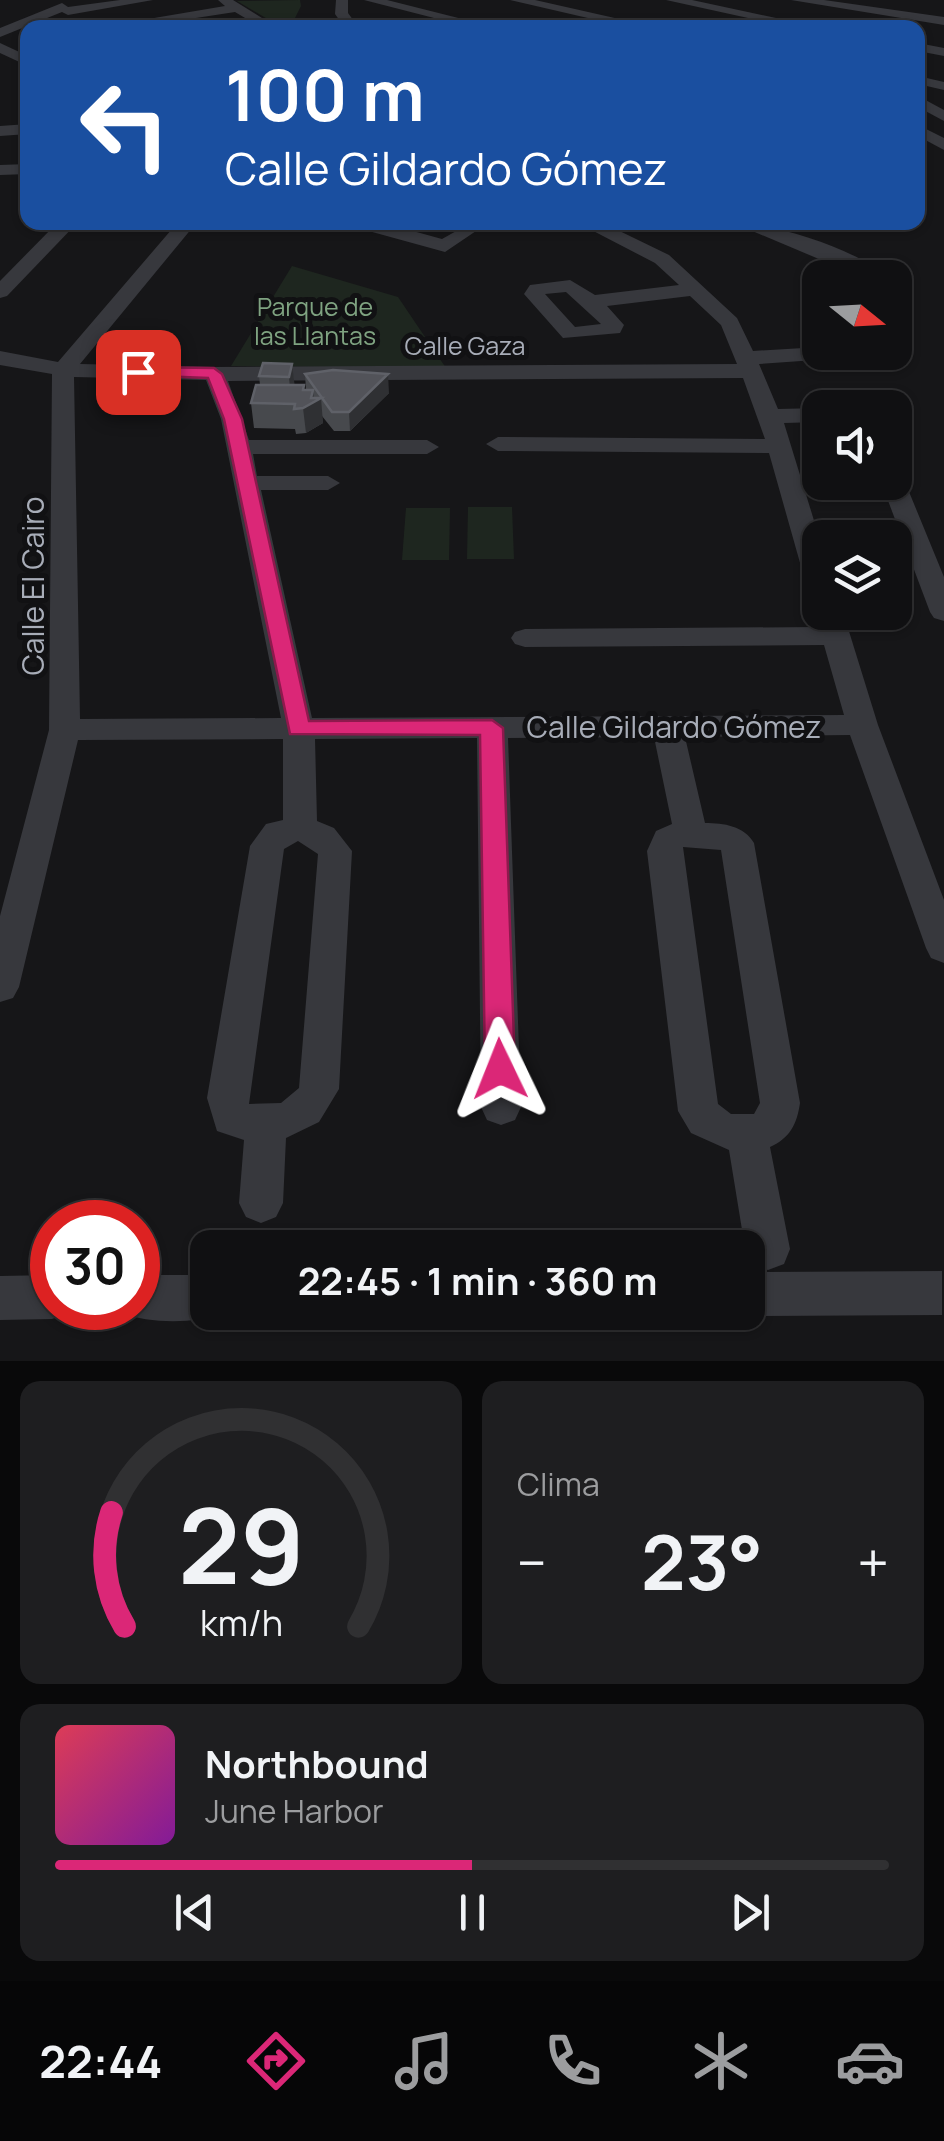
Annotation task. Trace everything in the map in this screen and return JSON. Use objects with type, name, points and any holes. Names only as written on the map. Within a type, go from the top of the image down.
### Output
[{"type":"street","points":[[48,0],[81,20]]},
{"type":"street","points":[[35,20],[65,9],[144,0]]},
{"type":"street","points":[[370,0],[463,20]]},
{"type":"street","points":[[516,0],[615,20]]},
{"type":"street","points":[[517,20],[572,0]]},
{"type":"street","points":[[672,0],[776,20]]},
{"type":"street","points":[[797,0],[944,20]]},
{"type":"street","points":[[144,20],[230,4],[258,20]]},
{"type":"street","points":[[878,20],[891,12]]},
{"type":"street","points":[[0,119],[14,130]]},
{"type":"street","points":[[0,292],[61,230]]},
{"type":"street","points":[[62,370],[181,230]]},
{"type":"street","points":[[395,230],[445,246],[467,231],[463,230]]},
{"type":"street","points":[[601,230],[662,260],[730,322],[770,416],[802,525]]},
{"type":"street","points":[[762,230],[844,260]]},
{"type":"street","points":[[591,302],[696,289]]},
{"type":"street","name":"Calle Gaza","points":[[0,358],[62,370],[214,374],[749,364],[802,357]]},
{"type":"street","name":"Calle El Cairo","points":[[0,987],[65,730],[62,370]]},
{"type":"street","points":[[214,374],[233,419],[299,729],[300,828]]},
{"type":"street","points":[[770,416],[802,415]]},
{"type":"street","points":[[498,444],[778,446]]},
{"type":"street","points":[[239,447],[427,447]]},
{"type":"street","points":[[247,482],[328,483]]},
{"type":"street","points":[[900,500],[944,612]]},
{"type":"street","points":[[525,638],[802,625]]},
{"type":"street","points":[[834,630],[862,725],[944,948]]},
{"type":"street","name":"Calle Gildardo Gómez","points":[[65,730],[862,725]]},
{"type":"street","points":[[668,726],[691,835]]},
{"type":"street","points":[[492,728],[501,1106]]},
{"type":"street","points":[[300,828],[322,837],[335,851],[319,1089],[312,1104],[295,1118],[266,1123],[249,1124],[232,1118],[227,1098],[267,846],[278,833],[300,828]]},
{"type":"street","points":[[672,837],[728,837],[738,848],[780,1103],[774,1126],[747,1135],[708,1123],[698,1111],[664,851],[672,837]]},
{"type":"street","points":[[261,1203],[266,1123]]},
{"type":"street","points":[[747,1135],[768,1250]]},
{"type":"street","points":[[765,1294],[942,1294]]},
{"type":"street","points":[[0,1298],[30,1297]]},
{"type":"street","points":[[160,1297],[190,1297]]},
{"type":"green space","points":[[300,0],[301,6],[297,20],[269,20],[237,1]]},
{"type":"green space","name":"Parque de las Llantas","points":[[292,266],[398,297],[446,368],[231,366]]},
{"type":"green space","points":[[468,507],[512,507],[514,559],[467,559]]},
{"type":"green space","points":[[406,508],[450,508],[449,560],[402,560]]},
{"type":"building","points":[[263,363],[292,364],[289,377],[259,376]]},
{"type":"building","points":[[333,370],[388,374],[349,412],[332,412],[305,374]]},
{"type":"building","points":[[256,385],[304,385],[303,390],[313,390],[311,398],[321,398],[294,409],[295,404],[251,403]]},
{"type":"route","points":[[138,372],[214,374],[233,419],[299,729],[492,728],[500,1069]]}]
